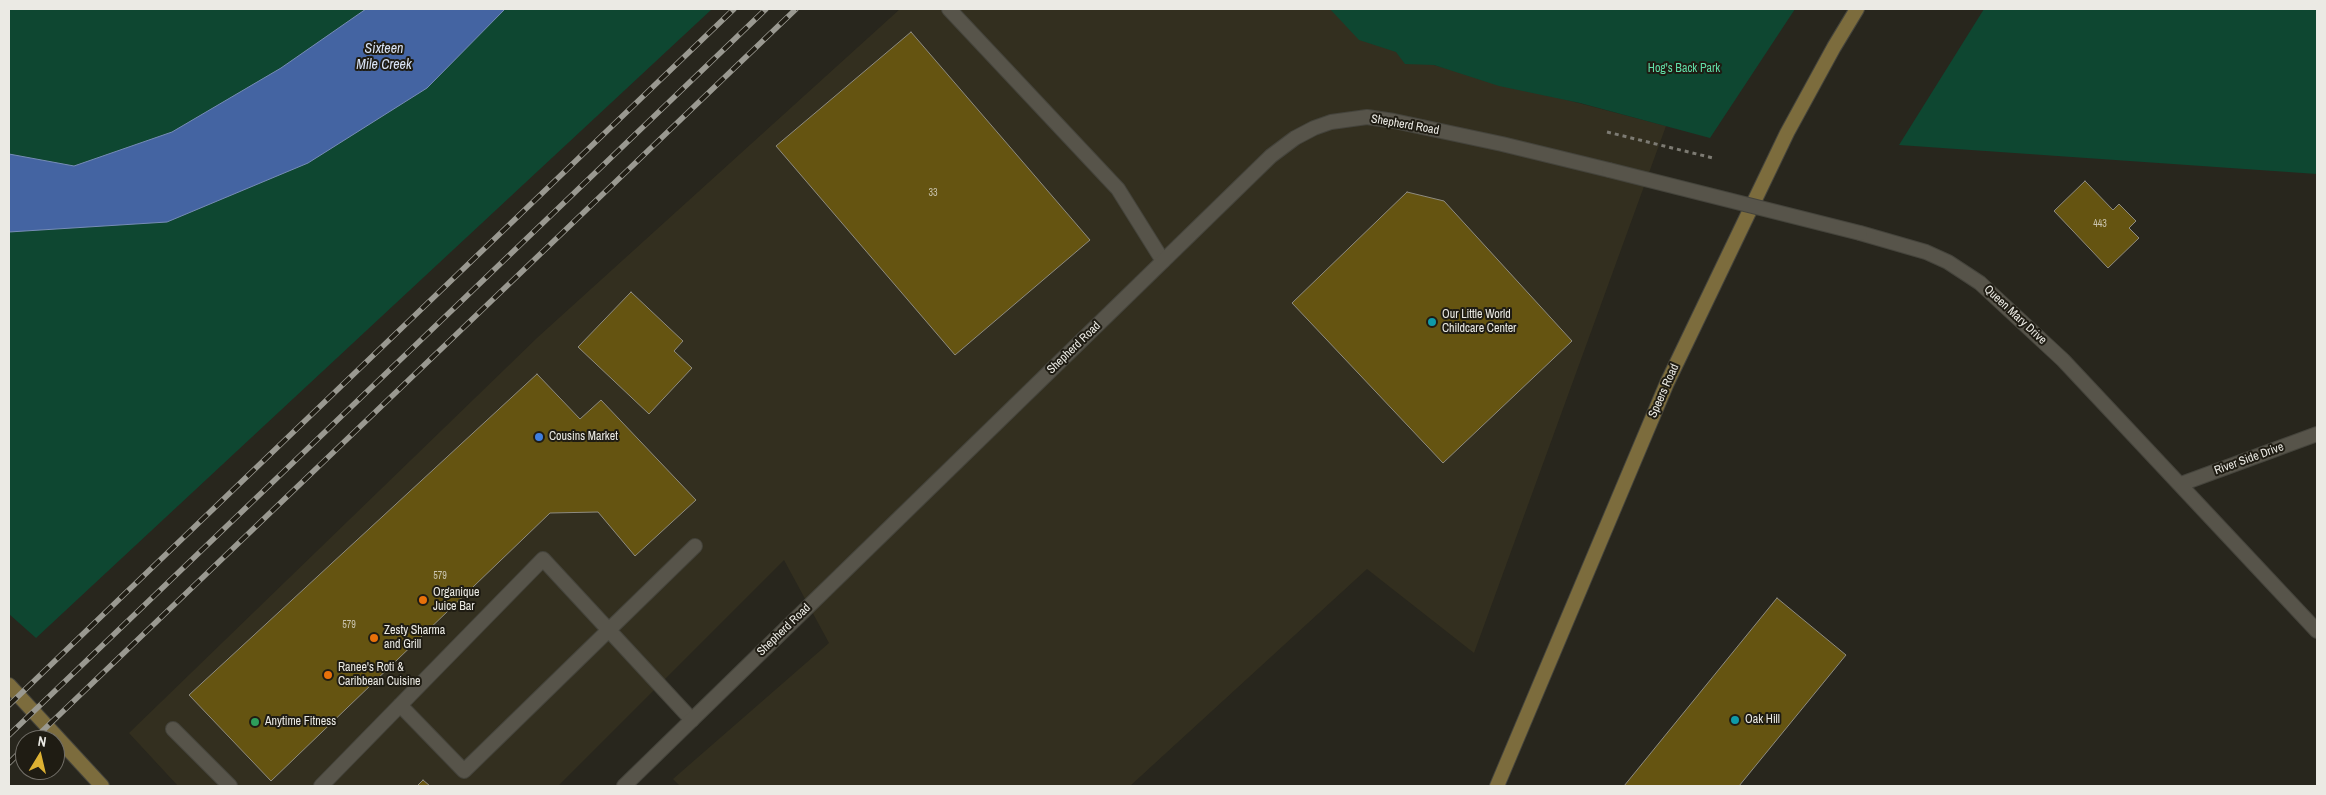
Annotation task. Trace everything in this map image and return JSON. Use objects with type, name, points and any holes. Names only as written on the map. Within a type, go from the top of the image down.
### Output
[{"type":"main road","name":"Speers Road","points":[[1497,786],[1666,383],[1787,133],[1834,46],[1857,9]]},
{"type":"main road","points":[[9,685],[102,786]]},
{"type":"street","points":[[949,9],[1118,189],[1163,261]]},
{"type":"street","name":"Shepherd Road","points":[[624,786],[1271,156],[1302,135],[1331,122],[1367,117],[1394,121],[1609,170]]},
{"type":"street","name":"Queen Mary Drive","points":[[1609,170],[1860,233],[1926,252],[1948,262],[1980,283],[2063,360],[2317,631]]},
{"type":"street","name":"River Side Drive","points":[[2181,484],[2317,434]]},
{"type":"street","points":[[400,705],[464,771],[696,546]]},
{"type":"street","points":[[321,786],[543,559],[692,720]]},
{"type":"street","points":[[173,729],[230,786]]},
{"type":"path","points":[[1607,132],[1713,158]]},
{"type":"shaded area","points":[[900,9],[1366,9],[1434,65],[1666,126],[1474,653],[1367,569],[1130,786],[680,786],[673,779],[829,643],[784,560],[558,786],[178,786],[129,733],[538,337]]},
{"type":"green space","points":[[9,9],[712,9],[36,638],[9,614]]},
{"type":"green space","name":"Hog's Back Park","points":[[1330,9],[1795,9],[1710,138],[1580,103],[1499,86],[1434,65],[1405,64],[1396,52],[1359,40]]},
{"type":"green space","points":[[1984,9],[2317,9],[2317,174],[1899,145]]},
{"type":"water","name":"Sixteen Mile Creek","points":[[366,9],[505,9],[427,88],[308,163],[167,222],[9,232],[9,154],[74,166],[172,132],[281,68]]},
{"type":"building","points":[[911,32],[1090,240],[955,355],[776,146]]},
{"type":"building","points":[[2085,181],[2113,210],[2119,204],[2136,221],[2129,228],[2139,238],[2108,268],[2054,211]]},
{"type":"building","name":"Our Little World Childcare Center","points":[[1407,192],[1444,201],[1572,341],[1443,463],[1292,303]]},
{"type":"building","points":[[631,292],[683,341],[674,351],[692,368],[649,414],[578,347]]},
{"type":"building","points":[[537,374],[580,419],[601,400],[696,500],[635,556],[598,512],[550,513],[271,781],[189,695]]},
{"type":"building","name":"Oak Hill","points":[[1777,598],[1846,655],[1739,786],[1624,786]]},
{"type":"building","points":[[423,780],[430,786],[417,786]]},
{"type":"railway","points":[[9,705],[734,9]]},
{"type":"railway","points":[[9,735],[766,9]]},
{"type":"railway","points":[[43,730],[796,9]]},
{"type":"railway","points":[[9,763],[15,757]]},
{"type":"place","name":"Our Little World Childcare Center","points":[[1432,322]]},
{"type":"place","name":"Cousins Market","points":[[539,437]]},
{"type":"place","name":"Organique Juice Bar","points":[[423,600]]},
{"type":"place","name":"Zesty Sharma and Grill","points":[[374,638]]},
{"type":"place","name":"Ranee's Roti & Caribbean Cuisine","points":[[328,675]]},
{"type":"place","name":"Oak Hill","points":[[1735,720]]},
{"type":"place","name":"Anytime Fitness","points":[[255,722]]}]
